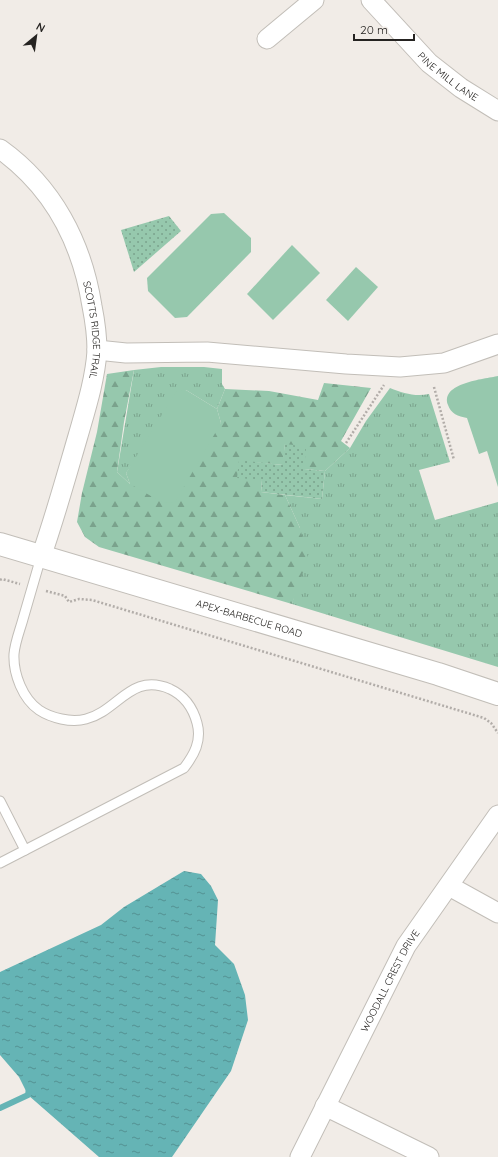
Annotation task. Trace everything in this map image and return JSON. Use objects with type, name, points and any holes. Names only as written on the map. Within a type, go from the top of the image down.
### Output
[{"type":"street","points":[[267,39],[314,0]]},
{"type":"street","name":"PINE MILL LANE","points":[[371,0],[429,63],[461,88],[498,111]]},
{"type":"street","name":"SCOTTS RIDGE TRAIL","points":[[0,149],[13,158],[39,184],[62,216],[81,258],[89,285],[96,328],[96,364],[91,391],[41,557]]},
{"type":"street","points":[[97,350],[126,353],[214,353],[400,367],[444,363],[498,344]]},
{"type":"street","name":"APEX-BARBECUE ROAD","points":[[0,544],[438,674],[498,694]]},
{"type":"street","name":"WOODALL CREST DRIVE","points":[[300,1157],[406,946],[498,815]]},
{"type":"street","points":[[449,886],[498,913]]},
{"type":"street","points":[[325,1106],[429,1157]]},
{"type":"lane","points":[[0,863],[184,768],[194,754],[198,741],[198,727],[193,711],[179,694],[164,687],[152,684],[134,689],[103,711],[86,719],[71,720],[58,718],[45,714],[33,706],[20,686],[15,671],[14,655],[41,557]]},
{"type":"lane","points":[[0,801],[25,850]]},
{"type":"path","points":[[346,443],[386,381]]},
{"type":"path","points":[[434,387],[454,460]]},
{"type":"path","points":[[65,596],[69,602],[79,599],[92,600],[484,718],[491,723],[498,733]]},
{"type":"green space","points":[[224,213],[251,238],[251,252],[187,317],[175,318],[148,291],[147,278],[211,214]]},
{"type":"green space","points":[[169,216],[181,231],[134,272],[121,230]]},
{"type":"green space","points":[[292,245],[320,273],[273,320],[247,294]]},
{"type":"green space","points":[[356,267],[378,287],[348,321],[326,300]]},
{"type":"green space","points":[[161,367],[204,367],[222,369],[222,384],[225,389],[217,409],[186,390],[126,473],[130,484],[117,472],[134,370]]},
{"type":"green space","points":[[134,370],[124,422],[117,472],[130,484],[221,423],[217,409],[225,389],[269,391],[318,400],[324,383],[371,388],[341,441],[350,448],[325,471],[304,469],[285,444],[283,465],[240,461],[262,480],[261,492],[285,495],[300,528],[308,558],[292,604],[99,547],[85,537],[77,522],[82,493],[97,432],[107,374]]},
{"type":"green space","points":[[498,376],[498,487],[487,451],[479,454],[467,418],[451,411],[447,398],[450,392],[465,383]]},
{"type":"green space","points":[[390,388],[409,394],[429,394],[450,462],[419,470],[435,520],[498,502],[498,667],[292,604],[297,585],[300,528],[285,495],[322,499],[325,471],[350,448],[366,421]]},
{"type":"green space","points":[[186,390],[217,409],[221,423],[175,502],[163,503],[130,484],[126,473],[176,392]]},
{"type":"green space","points":[[285,444],[306,449],[304,469],[325,471],[322,499],[261,492],[262,480],[237,478],[239,460],[282,465]]},
{"type":"water","points":[[184,871],[201,874],[211,886],[218,900],[215,945],[234,964],[245,995],[248,1020],[231,1071],[172,1157],[99,1157],[28,1095],[19,1077],[0,1055],[0,972],[101,925],[124,907]]},
{"type":"waterway","points":[[0,1108],[28,1095],[29,1088]]}]
